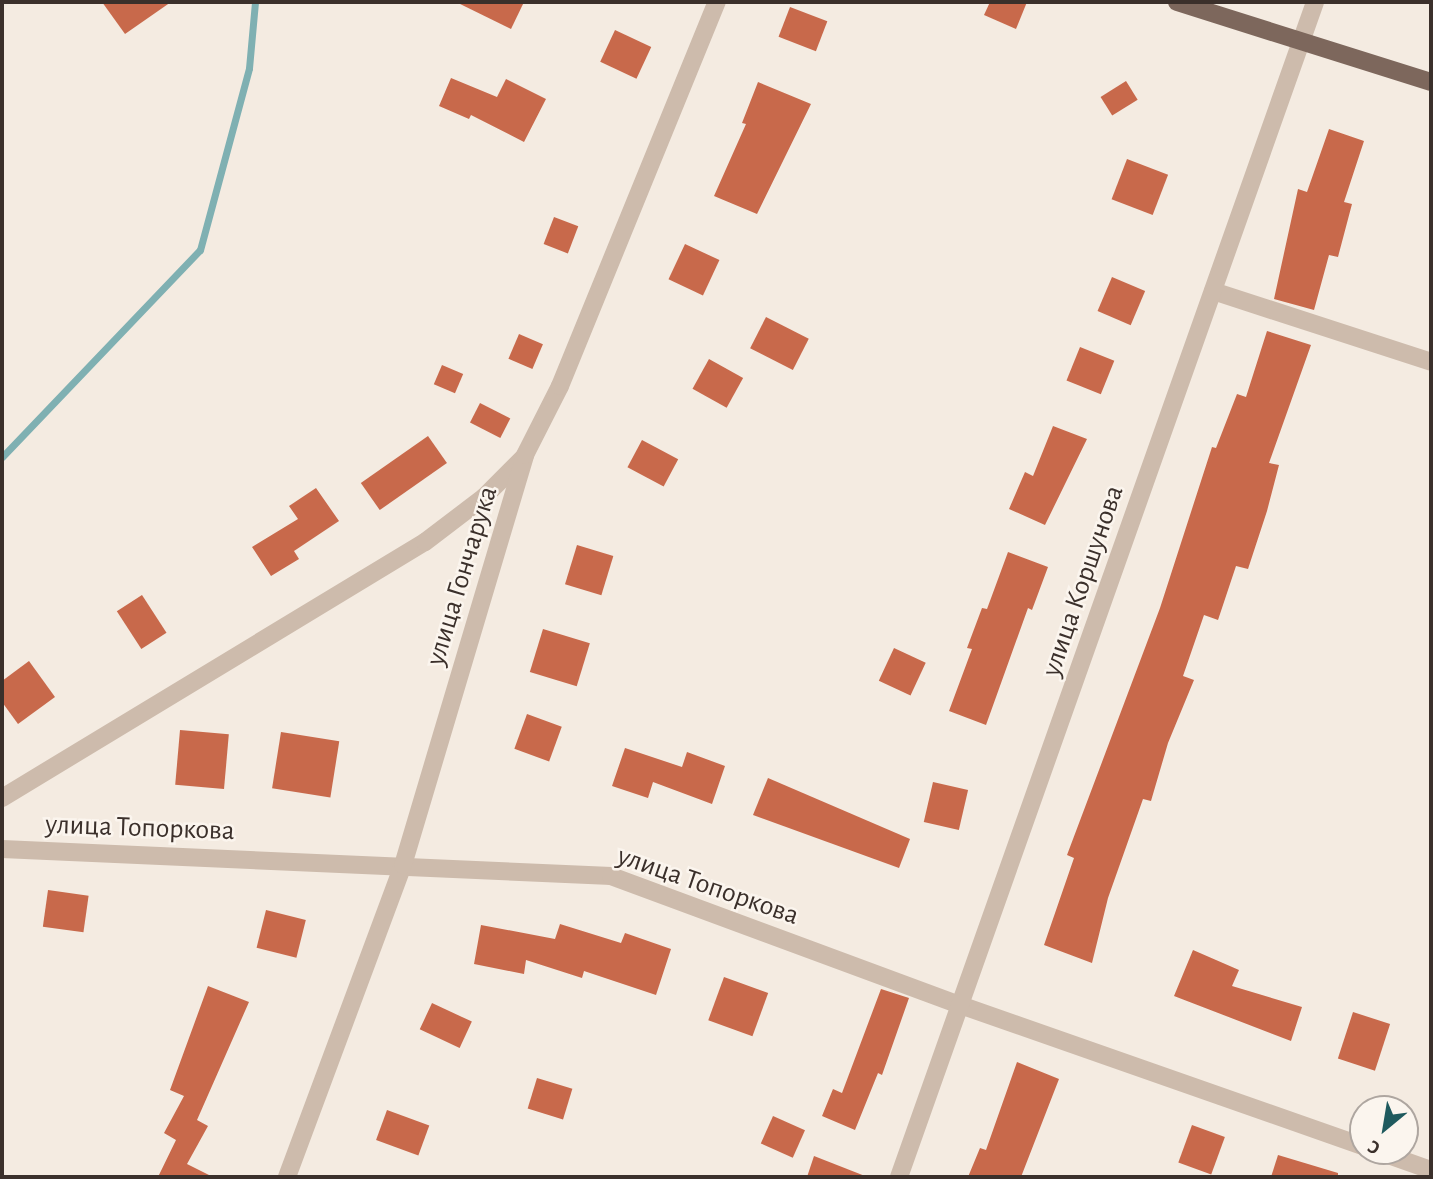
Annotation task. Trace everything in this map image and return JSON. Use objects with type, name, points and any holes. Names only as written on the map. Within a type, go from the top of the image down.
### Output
[{"type":"main road","points":[[1177,2],[1431,82]]},
{"type":"street","name":"улица Гончарука","points":[[287,1177],[403,865],[526,455],[560,386],[717,2]]},
{"type":"street","name":"улица Коршунова","points":[[899,1177],[963,1006],[1315,2]]},
{"type":"street","points":[[1213,291],[1431,362]]},
{"type":"street","name":"улица Топоркова","points":[[2,798],[425,542],[484,496],[526,455]]},
{"type":"street","name":"улица Топоркова","points":[[2,849],[611,876],[963,1006],[1349,1141]]},
{"type":"building","points":[[102,2],[171,2],[125,34]]},
{"type":"building","points":[[456,2],[524,2],[511,29]]},
{"type":"building","points":[[990,2],[1027,2],[1016,29],[984,15]]},
{"type":"building","points":[[790,7],[827,21],[816,51],[779,37]]},
{"type":"building","points":[[615,30],[651,47],[636,79],[600,62]]},
{"type":"building","points":[[451,78],[497,97],[506,79],[546,99],[524,142],[471,115],[469,119],[439,106]]},
{"type":"building","points":[[1126,81],[1138,100],[1112,116],[1101,97]]},
{"type":"building","points":[[758,82],[811,104],[757,214],[714,196],[746,124],[742,123]]},
{"type":"building","points":[[1329,129],[1364,141],[1344,202],[1352,204],[1338,257],[1329,255],[1314,310],[1274,299],[1298,189],[1307,192]]},
{"type":"building","points":[[1127,159],[1168,175],[1153,215],[1112,199]]},
{"type":"building","points":[[554,217],[578,226],[568,253],[544,244]]},
{"type":"building","points":[[685,244],[719,260],[703,295],[669,279]]},
{"type":"building","points":[[1112,277],[1145,291],[1131,325],[1098,311]]},
{"type":"building","points":[[766,317],[809,339],[793,370],[750,348]]},
{"type":"building","points":[[1267,331],[1311,345],[1269,463],[1279,465],[1267,511],[1248,569],[1236,566],[1218,620],[1204,615],[1183,676],[1194,680],[1168,743],[1151,801],[1143,799],[1108,898],[1092,963],[1044,945],[1074,858],[1067,855],[1160,608],[1212,447],[1216,448],[1237,394],[1246,397]]},
{"type":"building","points":[[519,334],[543,344],[532,369],[508,359]]},
{"type":"building","points":[[1080,347],[1114,361],[1101,394],[1067,380]]},
{"type":"building","points":[[709,359],[743,378],[727,408],[693,389]]},
{"type":"building","points":[[442,365],[463,374],[455,393],[434,384]]},
{"type":"building","points":[[480,403],[510,418],[500,438],[470,423]]},
{"type":"building","points":[[1053,426],[1087,439],[1045,525],[1009,509],[1025,472],[1033,476]]},
{"type":"building","points":[[428,436],[447,463],[380,510],[361,483]]},
{"type":"building","points":[[642,440],[678,459],[664,487],[627,467]]},
{"type":"building","points":[[316,488],[339,521],[294,551],[299,559],[271,576],[252,547],[298,519],[289,506]]},
{"type":"building","points":[[577,545],[613,556],[601,595],[565,584]]},
{"type":"building","points":[[1008,552],[1048,567],[1032,610],[1028,608],[986,725],[949,711],[972,649],[967,648],[982,608],[987,609]]},
{"type":"building","points":[[142,595],[167,633],[141,649],[117,611]]},
{"type":"building","points":[[543,629],[590,643],[577,686],[530,672]]},
{"type":"building","points":[[894,648],[926,663],[911,695],[879,681]]},
{"type":"building","points":[[29,661],[55,697],[18,724],[2,702],[2,681]]},
{"type":"building","points":[[527,714],[562,727],[549,761],[514,749]]},
{"type":"building","points":[[180,730],[229,734],[224,789],[175,785]]},
{"type":"building","points":[[281,732],[339,741],[330,798],[272,788]]},
{"type":"building","points":[[625,748],[682,767],[687,752],[725,766],[712,804],[653,782],[648,798],[612,786]]},
{"type":"building","points":[[768,778],[910,839],[899,868],[753,815]]},
{"type":"building","points":[[933,782],[968,790],[959,830],[924,822]]},
{"type":"building","points":[[48,890],[89,896],[83,932],[43,927]]},
{"type":"building","points":[[266,910],[306,920],[296,958],[257,948]]},
{"type":"building","points":[[560,924],[621,943],[625,933],[671,949],[656,995],[584,971],[582,978],[526,960],[524,974],[474,964],[481,925],[555,939]]},
{"type":"building","points":[[1193,950],[1239,970],[1232,986],[1302,1007],[1291,1041],[1174,996]]},
{"type":"building","points":[[724,977],[768,993],[752,1036],[708,1020]]},
{"type":"building","points":[[208,986],[249,1002],[197,1120],[208,1126],[187,1164],[213,1177],[158,1177],[176,1140],[164,1133],[184,1096],[170,1090]]},
{"type":"building","points":[[881,989],[909,998],[882,1075],[878,1073],[855,1130],[822,1116],[833,1089],[842,1093]]},
{"type":"building","points":[[432,1003],[472,1022],[460,1048],[420,1029]]},
{"type":"building","points":[[1353,1012],[1390,1024],[1375,1071],[1338,1059]]},
{"type":"building","points":[[1017,1062],[1059,1079],[1021,1177],[968,1177],[980,1148],[986,1150]]},
{"type":"building","points":[[537,1078],[572,1089],[563,1119],[528,1109]]},
{"type":"building","points":[[387,1110],[429,1125],[418,1155],[376,1140]]},
{"type":"building","points":[[773,1116],[805,1130],[793,1158],[761,1143]]},
{"type":"building","points":[[1192,1125],[1225,1137],[1211,1175],[1178,1163]]},
{"type":"building","points":[[1278,1155],[1338,1173],[1338,1177],[1271,1177]]},
{"type":"building","points":[[814,1156],[865,1176],[865,1177],[807,1177]]},
{"type":"waterway","points":[[2,457],[200,250],[249,68],[255,2]]}]
